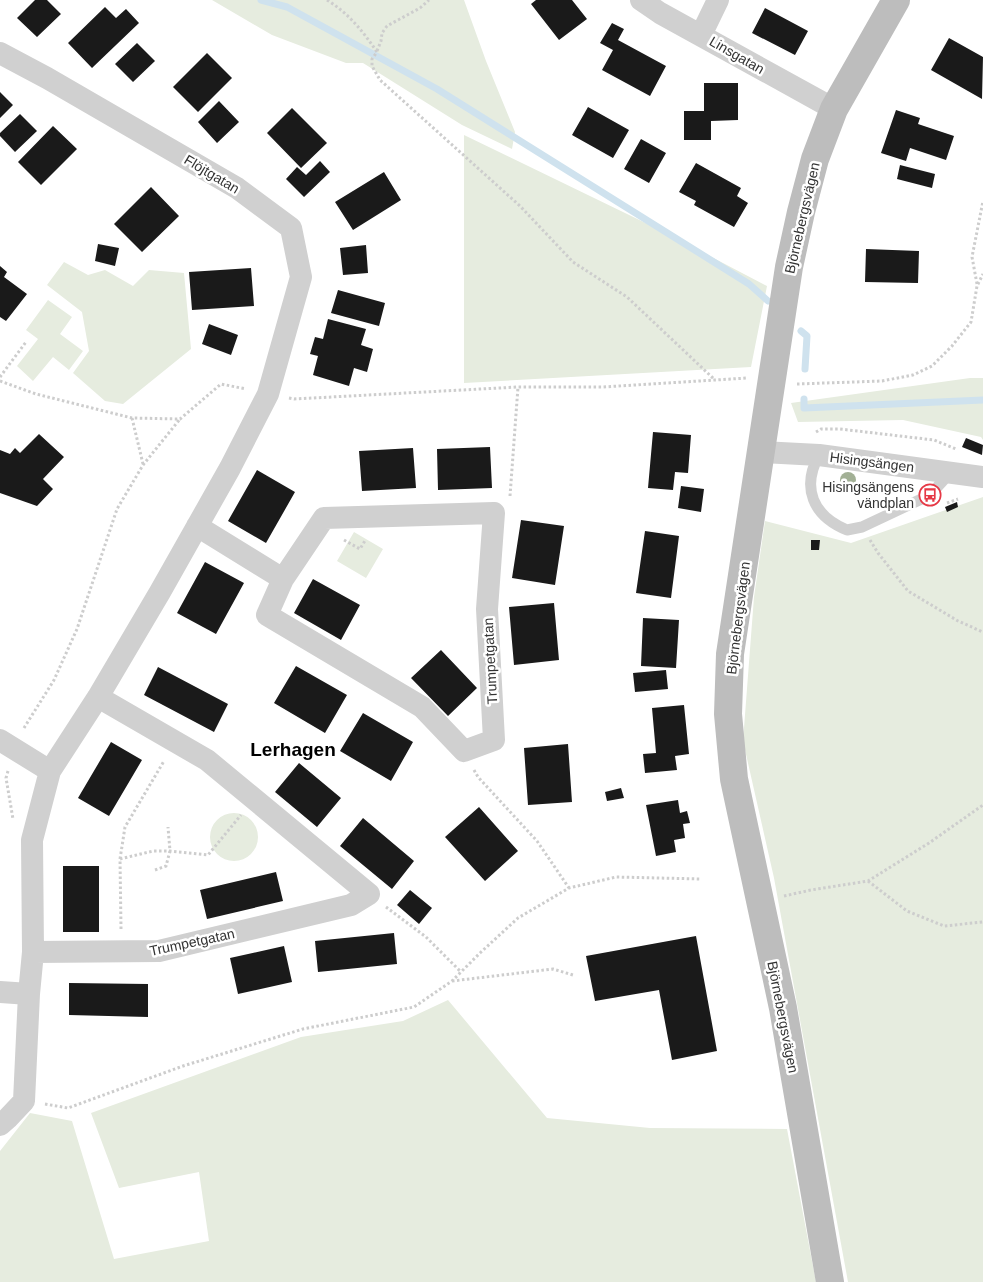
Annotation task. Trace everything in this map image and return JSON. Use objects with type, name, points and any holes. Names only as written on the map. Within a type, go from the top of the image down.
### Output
[{"type":"street","name":"Linsgatan","points":[[641,0],[834,109]]},
{"type":"street","points":[[700,35],[718,0]]},
{"type":"street","name":"Björnebergsvägen","points":[[830,1282],[783,1008],[734,778],[728,714],[730,654],[790,267],[801,212],[815,160],[834,109],[896,0]]},
{"type":"street","name":"Flöjtgatan","points":[[0,53],[47,78],[237,188],[291,228],[301,277],[268,394]]},
{"type":"street","points":[[0,1124],[24,1101],[33,952],[32,840],[50,771],[98,697],[197,526],[230,468],[268,394]]},
{"type":"street","name":"Hisingsängen","points":[[761,452],[819,455],[983,477]]},
{"type":"street","name":"Trumpetgatan","points":[[494,513],[488,609],[494,740],[464,751],[422,707],[267,615],[284,579],[324,518],[494,513]]},
{"type":"street","points":[[197,526],[284,579]]},
{"type":"street","points":[[98,697],[207,760],[369,894]]},
{"type":"street","points":[[0,740],[50,771]]},
{"type":"street","name":"Trumpetgatan","points":[[33,952],[166,950],[351,905],[369,894]]},
{"type":"street","points":[[0,992],[29,994]]},
{"type":"lane","points":[[819,455],[813,466],[810,484],[812,499],[818,510],[827,519],[847,530],[862,527],[930,495],[950,474]]},
{"type":"path","points":[[327,0],[339,8],[362,30],[377,52]]},
{"type":"path","points":[[428,0],[420,8],[388,26],[382,33],[377,52],[372,59],[372,66],[380,80],[520,206],[573,262],[627,297],[715,380]]},
{"type":"path","points":[[977,286],[972,257],[983,202]]},
{"type":"path","points":[[132,418],[143,465],[180,419],[221,384],[294,399],[518,388],[603,387],[756,377],[773,377],[788,380],[799,385],[882,381],[913,375],[932,366],[952,346],[971,322],[977,286],[983,274]]},
{"type":"path","points":[[0,377],[26,342]]},
{"type":"path","points":[[0,381],[36,394],[132,418],[180,419]]},
{"type":"path","points":[[510,496],[518,388]]},
{"type":"path","points":[[792,453],[793,436],[810,434],[821,429],[840,429],[934,440],[958,450]]},
{"type":"path","points":[[941,506],[958,499]]},
{"type":"path","points":[[862,527],[878,553],[908,591],[983,632]]},
{"type":"path","points":[[121,952],[120,859],[125,827],[175,741]]},
{"type":"path","points":[[464,751],[478,777],[537,841],[569,888]]},
{"type":"path","points":[[120,859],[153,851],[170,851],[208,856],[254,799]]},
{"type":"path","points":[[760,902],[812,890],[868,881],[983,805]]},
{"type":"path","points":[[155,870],[166,866],[170,851],[168,827]]},
{"type":"path","points":[[24,1101],[68,1108],[183,1066],[303,1029],[414,1007],[452,981],[518,918],[569,888],[616,876],[701,879]]},
{"type":"path","points":[[868,881],[907,911],[944,926],[983,922]]},
{"type":"path","points":[[369,894],[426,937],[461,972]]},
{"type":"path","points":[[452,981],[553,969],[573,975]]},
{"type":"shaded area","points":[[212,0],[464,0],[515,132],[512,149],[462,125],[363,63],[346,63],[272,35]]},
{"type":"shaded area","points":[[464,135],[658,229],[767,286],[751,367],[464,383]]},
{"type":"shaded area","points":[[64,262],[88,275],[105,270],[133,286],[149,270],[184,273],[191,349],[123,404],[105,401],[73,373],[89,351],[82,312],[47,285]]},
{"type":"shaded area","points":[[48,300],[72,317],[60,334],[83,351],[69,370],[53,357],[33,381],[17,366],[38,339],[26,330]]},
{"type":"shaded area","points":[[970,378],[983,378],[983,440],[981,437],[903,420],[798,422],[791,403]]},
{"type":"shaded area","points":[[983,497],[983,1282],[848,1282],[774,878],[743,741],[754,597],[765,521],[851,543]]},
{"type":"shaded area","points":[[354,532],[383,549],[366,578],[337,561]]},
{"type":"shaded area","points":[[234,813],[243,815],[251,820],[256,828],[258,837],[256,846],[251,854],[243,859],[234,861],[225,859],[217,854],[212,846],[210,837],[212,828],[217,820],[225,815]]},
{"type":"shaded area","points":[[448,1000],[547,1118],[650,1128],[787,1129],[816,1282],[0,1282],[0,1151],[30,1113],[72,1121],[114,1259],[209,1241],[199,1172],[119,1188],[91,1113],[301,1037],[403,1021]]},
{"type":"building","points":[[35,0],[47,0],[61,14],[37,37],[17,18]]},
{"type":"building","points":[[536,0],[572,0],[587,19],[559,40],[531,4]]},
{"type":"building","points":[[105,7],[116,18],[126,9],[139,23],[92,68],[68,43]]},
{"type":"building","points":[[765,8],[808,31],[795,55],[752,33]]},
{"type":"building","points":[[612,23],[624,29],[618,40],[666,66],[650,96],[602,70],[613,50],[600,43]]},
{"type":"building","points":[[949,38],[983,57],[982,99],[931,70]]},
{"type":"building","points":[[137,43],[155,61],[133,82],[115,64]]},
{"type":"building","points":[[207,53],[232,78],[198,112],[173,87]]},
{"type":"building","points":[[704,83],[738,83],[738,120],[711,121],[711,140],[684,140],[684,111],[704,111]]},
{"type":"building","points":[[0,92],[13,105],[0,118]]},
{"type":"building","points":[[219,101],[239,122],[217,143],[198,122]]},
{"type":"building","points":[[588,107],[629,130],[613,158],[572,135]]},
{"type":"building","points":[[292,108],[327,143],[301,168],[267,133]]},
{"type":"building","points":[[896,110],[920,118],[918,124],[954,136],[946,160],[910,148],[906,161],[881,153]]},
{"type":"building","points":[[20,114],[37,131],[15,152],[0,136],[0,133]]},
{"type":"building","points":[[53,126],[77,149],[41,185],[18,162]]},
{"type":"building","points":[[641,139],[666,153],[649,183],[624,169]]},
{"type":"building","points":[[320,161],[330,172],[304,197],[286,179],[297,167],[306,175]]},
{"type":"building","points":[[696,163],[741,188],[737,196],[748,203],[734,227],[694,205],[696,201],[679,192]]},
{"type":"building","points":[[900,165],[935,174],[932,188],[897,179]]},
{"type":"building","points":[[384,172],[401,200],[353,230],[335,202]]},
{"type":"building","points":[[151,187],[179,216],[142,252],[114,224]]},
{"type":"building","points":[[98,244],[119,248],[115,266],[95,261]]},
{"type":"building","points":[[366,245],[368,273],[343,275],[340,248]]},
{"type":"building","points":[[866,249],[919,251],[918,283],[865,282]]},
{"type":"building","points":[[0,266],[7,272],[4,277],[27,294],[6,321],[0,317]]},
{"type":"building","points":[[251,268],[254,306],[192,310],[189,272]]},
{"type":"building","points":[[338,290],[385,303],[379,326],[331,313]]},
{"type":"building","points":[[328,319],[366,329],[361,345],[373,349],[367,372],[354,368],[349,386],[313,375],[318,356],[310,354],[315,337],[323,339]]},
{"type":"building","points":[[209,324],[238,335],[231,355],[202,344]]},
{"type":"building","points":[[653,432],[691,435],[688,473],[675,472],[673,490],[648,488]]},
{"type":"building","points":[[39,434],[64,457],[43,479],[53,489],[37,506],[0,493],[0,450],[10,454],[15,448],[20,453]]},
{"type":"building","points":[[966,438],[983,445],[982,455],[962,447]]},
{"type":"building","points":[[490,447],[492,488],[438,490],[437,449]]},
{"type":"building","points":[[413,448],[416,488],[362,491],[359,451]]},
{"type":"building","points":[[257,470],[295,492],[266,543],[228,521]]},
{"type":"building","points":[[681,486],[704,489],[701,512],[678,508]]},
{"type":"building","points":[[957,502],[958,507],[947,512],[945,507]]},
{"type":"building","points":[[521,520],[564,526],[555,585],[512,578]]},
{"type":"building","points":[[645,531],[679,536],[671,598],[636,593]]},
{"type":"building","points":[[811,540],[820,540],[819,550],[811,550]]},
{"type":"building","points":[[205,562],[244,583],[216,634],[177,613]]},
{"type":"building","points":[[313,579],[360,605],[341,640],[294,613]]},
{"type":"building","points":[[554,603],[559,660],[514,665],[509,607]]},
{"type":"building","points":[[643,618],[679,620],[676,668],[641,666]]},
{"type":"building","points":[[441,650],[477,688],[448,716],[411,678]]},
{"type":"building","points":[[296,666],[347,695],[325,733],[274,703]]},
{"type":"building","points":[[158,667],[228,704],[214,732],[144,695]]},
{"type":"building","points":[[666,670],[668,689],[635,692],[633,673]]},
{"type":"building","points":[[684,705],[689,754],[675,756],[677,770],[645,773],[643,754],[656,753],[652,708]]},
{"type":"building","points":[[363,713],[413,742],[391,781],[340,751]]},
{"type":"building","points":[[111,742],[142,760],[109,816],[78,798]]},
{"type":"building","points":[[568,744],[572,802],[528,805],[524,748]]},
{"type":"building","points":[[299,763],[341,798],[317,827],[275,792]]},
{"type":"building","points":[[621,788],[624,798],[607,801],[605,792]]},
{"type":"building","points":[[678,800],[680,813],[687,811],[690,823],[683,824],[685,838],[674,840],[676,852],[656,856],[646,805]]},
{"type":"building","points":[[479,807],[518,851],[485,881],[445,837]]},
{"type":"building","points":[[363,818],[414,861],[392,889],[340,846]]},
{"type":"building","points":[[63,866],[99,866],[99,932],[63,932]]},
{"type":"building","points":[[276,872],[283,901],[207,919],[200,890]]},
{"type":"building","points":[[410,890],[432,908],[419,924],[397,905]]},
{"type":"building","points":[[394,933],[397,964],[318,972],[315,941]]},
{"type":"building","points":[[696,936],[717,1051],[672,1060],[659,990],[595,1001],[586,956]]},
{"type":"building","points":[[284,946],[292,982],[238,994],[230,958]]},
{"type":"building","points":[[69,983],[148,984],[148,1017],[69,1015]]},
{"type":"waterway","points":[[261,0],[287,7],[437,89],[749,284],[768,301]]},
{"type":"waterway","points":[[801,331],[807,336],[805,369]]},
{"type":"waterway","points":[[804,399],[804,408],[983,400]]},
{"type":"place","name":"Hisingsängens vändplan","points":[[930,495]]},
{"type":"district","name":"Lerhagen","points":[[293,749]]}]
